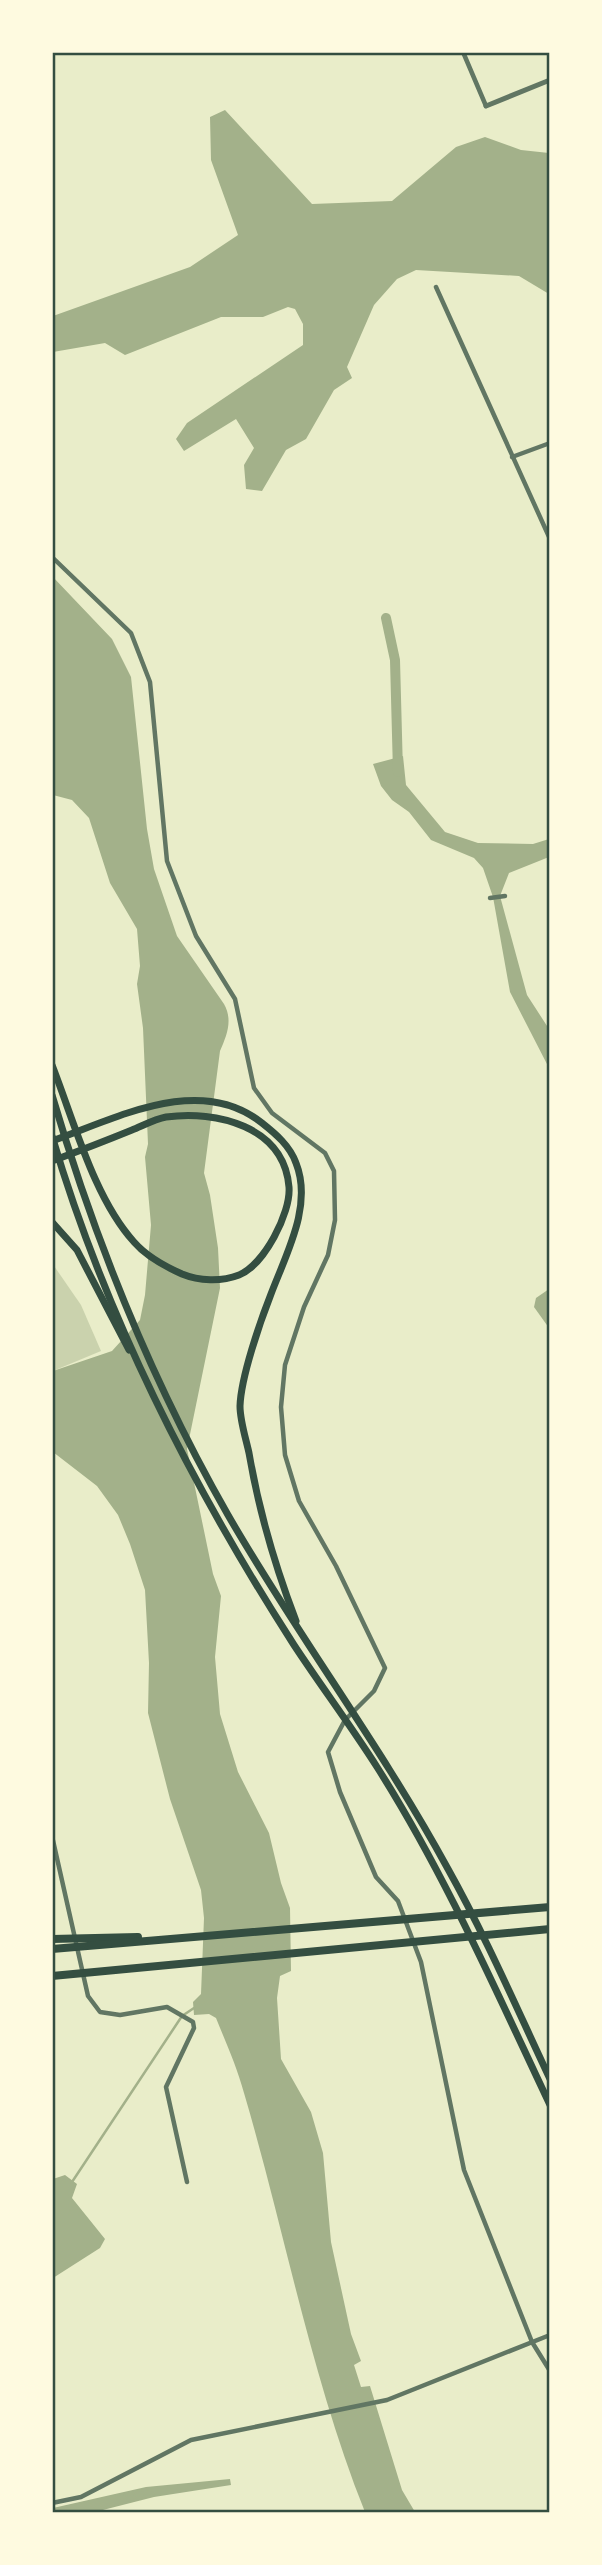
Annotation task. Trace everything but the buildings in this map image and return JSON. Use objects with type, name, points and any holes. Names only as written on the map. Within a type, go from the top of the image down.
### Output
[{"type":"highway","points":[[52,1949],[550,1907]]},
{"type":"highway","points":[[52,1976],[550,1928]]},
{"type":"highway","points":[[52,1939],[211,1936]]},
{"type":"main road","points":[[52,1065],[104,1200],[134,1242],[159,1264],[189,1276],[212,1280],[240,1275],[259,1258],[272,1241],[284,1217],[289,1187],[283,1165],[271,1143],[249,1127],[214,1116],[165,1118],[52,1161]]},
{"type":"main road","points":[[52,1095],[76,1174],[112,1273],[168,1401],[227,1513],[303,1639],[387,1762],[449,1870],[550,2079]]},
{"type":"main road","points":[[159,1407],[106,1289],[52,1138],[162,1102],[214,1100],[251,1114],[281,1137],[296,1162],[302,1191],[298,1222],[250,1357],[240,1407],[257,1502],[275,1567],[303,1639]]},
{"type":"main road","points":[[52,1222],[77,1250],[219,1521],[294,1644],[378,1769],[439,1876],[550,2105]]},
{"type":"street","points":[[463,52],[486,106],[550,80]]},
{"type":"street","points":[[436,287],[550,539]]},
{"type":"street","points":[[512,457],[550,443]]},
{"type":"street","points":[[52,556],[131,633],[150,682],[167,861],[196,936],[235,999],[254,1088],[272,1113],[325,1153],[334,1171],[335,1220],[328,1255],[304,1307],[285,1365],[281,1407],[285,1455],[299,1501],[336,1566],[384,1668],[374,1691],[354,1714],[345,1720],[328,1752],[340,1792],[376,1877],[398,1901],[421,1962],[464,2170],[532,2342],[550,2371]]},
{"type":"street","points":[[490,898],[505,895]]},
{"type":"street","points":[[52,1836],[88,1996],[100,2012],[120,2015],[167,2007],[193,2022],[194,2028],[166,2087],[187,2182]]},
{"type":"street","points":[[52,2503],[80,2497],[191,2440],[320,2416],[387,2400],[550,2336]]},
{"type":"shaded area","points":[[225,110],[312,204],[392,201],[456,147],[485,137],[521,150],[549,153],[549,294],[519,276],[416,270],[397,279],[374,305],[347,367],[352,378],[334,390],[306,439],[286,450],[262,491],[246,489],[244,465],[254,448],[236,419],[184,451],[176,439],[187,423],[303,345],[303,324],[295,309],[288,307],[263,317],[221,317],[125,355],[105,343],[53,352],[53,316],[190,267],[238,235],[211,160],[210,117]]},
{"type":"shaded area","points":[[52,576],[112,639],[131,677],[147,829],[154,869],[177,936],[227,1010],[229,1022],[220,1051],[204,1173],[218,1248],[220,1288],[187,1449],[213,1574],[221,1596],[215,1657],[220,1714],[238,1772],[269,1833],[290,1908],[291,1971],[280,1976],[277,1998],[281,2059],[311,2112],[323,2153],[331,2242],[351,2334],[361,2361],[354,2365],[361,2387],[370,2386],[402,2490],[415,2512],[365,2512],[346,2461],[314,2357],[238,2074],[216,2018],[209,2014],[194,2015],[193,2002],[201,1994],[204,1918],[201,1890],[170,1799],[148,1713],[149,1663],[145,1590],[118,1515],[97,1486],[53,1452],[53,1371],[112,1351],[140,1320],[151,1225],[145,1157],[148,1144],[143,1028],[137,984],[140,966],[137,929],[110,883],[89,818],[72,800],[53,795]]},
{"type":"shaded area","points":[[403,756],[406,785],[445,832],[478,843],[533,844],[549,839],[549,857],[509,873],[500,896],[527,995],[549,1029],[549,1068],[510,992],[493,897],[483,868],[474,858],[431,840],[409,812],[392,800],[381,786],[373,764]]},
{"type":"shaded area","points":[[52,1263],[81,1305],[101,1351],[53,1371]]},
{"type":"shaded area","points":[[549,1289],[549,1328],[534,1307],[536,1298]]},
{"type":"shaded area","points":[[65,2175],[77,2184],[72,2198],[105,2239],[100,2248],[53,2278],[53,2179]]},
{"type":"shaded area","points":[[230,2479],[231,2485],[154,2497],[95,2512],[53,2512],[53,2508],[146,2487]]},
{"type":"waterway","points":[[386,618],[395,660],[398,772]]},
{"type":"waterway","points":[[72,2182],[182,2016],[194,2008]]}]
